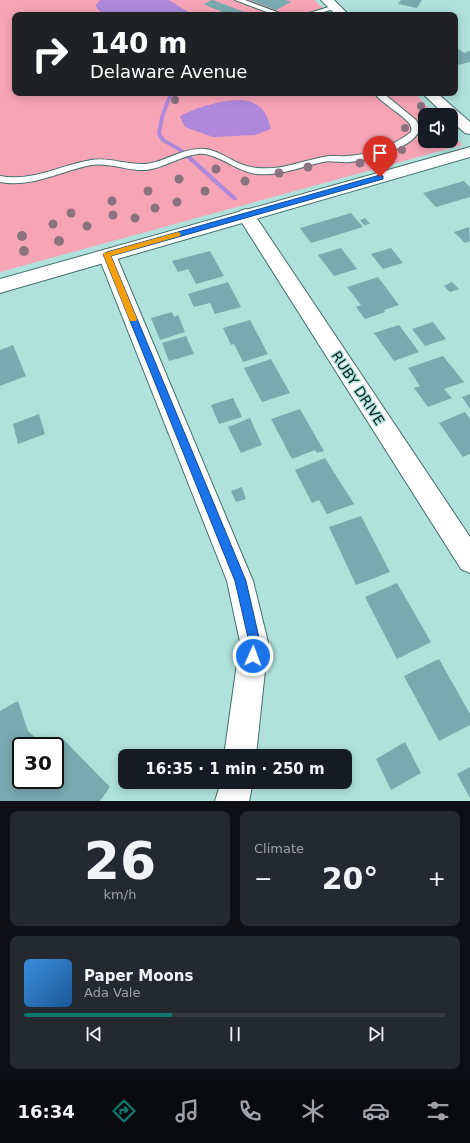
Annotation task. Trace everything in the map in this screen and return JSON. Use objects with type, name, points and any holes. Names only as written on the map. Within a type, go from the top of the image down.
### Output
[{"type":"street","points":[[331,3],[340,12]]},
{"type":"street","points":[[432,96],[470,130]]},
{"type":"street","points":[[0,286],[107,254],[470,152]]},
{"type":"street","name":"RUBY DRIVE","points":[[246,215],[470,560]]},
{"type":"street","points":[[107,254],[240,581],[254,642],[241,749]]},
{"type":"street","points":[[231,801],[236,795],[236,789]]},
{"type":"lane","points":[[238,0],[273,12]]},
{"type":"lane","points":[[312,12],[331,3]]},
{"type":"lane","points":[[0,179],[12,181],[25,180],[93,162],[108,162],[133,167],[151,166],[200,151],[216,153],[249,170],[263,172],[303,166],[326,159],[348,159],[375,155],[410,138],[416,132],[413,122],[393,108],[381,96]]},
{"type":"shaded area","points":[[0,0],[314,0],[328,12],[12,12],[12,96],[418,96],[429,108],[418,108],[418,148],[451,148],[0,272]]},
{"type":"shaded area","points":[[100,0],[169,0],[188,12],[101,12],[97,9],[96,5]]},
{"type":"shaded area","points":[[243,100],[254,103],[262,109],[271,129],[255,135],[213,137],[185,127],[180,117],[211,104]]},
{"type":"shaded area","points":[[458,141],[462,145],[458,146]]},
{"type":"building","points":[[213,0],[244,12],[222,12],[203,4]]},
{"type":"building","points":[[250,0],[285,0],[291,2],[276,10]]},
{"type":"building","points":[[401,0],[422,0],[417,8],[398,4]]},
{"type":"building","points":[[458,48],[464,53],[470,51],[470,62],[458,65]]},
{"type":"building","points":[[464,181],[470,187],[470,197],[436,207],[423,193]]},
{"type":"building","points":[[351,213],[363,227],[311,243],[300,228]]},
{"type":"building","points":[[365,218],[370,224],[364,225],[360,220]]},
{"type":"building","points":[[469,227],[470,241],[465,243],[454,232]]},
{"type":"building","points":[[341,248],[357,269],[334,276],[318,255]]},
{"type":"building","points":[[391,248],[403,263],[383,269],[371,254]]},
{"type":"building","points":[[210,251],[224,276],[196,284],[188,269],[178,272],[172,261]]},
{"type":"building","points":[[378,277],[399,305],[365,319],[356,307],[361,305],[347,287]]},
{"type":"building","points":[[228,282],[241,307],[215,314],[210,303],[194,307],[188,294]]},
{"type":"building","points":[[452,282],[459,289],[450,292],[444,286]]},
{"type":"building","points":[[172,312],[174,317],[178,315],[185,332],[160,340],[151,318]]},
{"type":"building","points":[[250,320],[268,354],[243,362],[234,344],[231,345],[223,328]]},
{"type":"building","points":[[433,322],[446,339],[425,346],[412,329]]},
{"type":"building","points":[[399,325],[419,352],[394,361],[374,333]]},
{"type":"building","points":[[186,336],[194,354],[169,361],[162,343]]},
{"type":"building","points":[[13,345],[26,376],[0,386],[0,350]]},
{"type":"building","points":[[443,356],[464,382],[444,389],[452,398],[428,407],[414,388],[420,386],[408,368]]},
{"type":"building","points":[[271,359],[290,393],[262,402],[244,368]]},
{"type":"building","points":[[470,394],[470,409],[462,397]]},
{"type":"building","points":[[233,398],[242,417],[219,424],[211,405]]},
{"type":"building","points":[[300,409],[324,451],[317,453],[315,450],[292,459],[271,419]]},
{"type":"building","points":[[465,412],[470,419],[470,454],[463,457],[439,423]]},
{"type":"building","points":[[39,414],[45,434],[18,444],[13,424]]},
{"type":"building","points":[[250,418],[262,445],[241,453],[228,427]]},
{"type":"building","points":[[325,458],[354,504],[327,514],[319,500],[312,503],[295,470]]},
{"type":"building","points":[[242,487],[246,499],[236,502],[231,491]]},
{"type":"building","points":[[361,516],[390,572],[356,585],[329,527]]},
{"type":"building","points":[[397,583],[431,642],[397,659],[365,597]]},
{"type":"building","points":[[439,659],[470,714],[470,725],[439,741],[404,676]]},
{"type":"building","points":[[18,701],[28,731],[35,737],[12,737],[12,789],[64,789],[64,740],[110,787],[100,801],[0,801],[0,711]]},
{"type":"building","points":[[405,742],[421,773],[391,790],[376,759]]},
{"type":"building","points":[[470,767],[470,798],[457,774]]},
{"type":"waterway","points":[[170,96],[162,117],[159,134],[163,140],[182,151],[235,199]]},
{"type":"slow traffic","points":[[133,319],[107,254],[178,234]]},
{"type":"route","points":[[253,656],[254,642],[240,581],[107,254],[380,177]]}]
